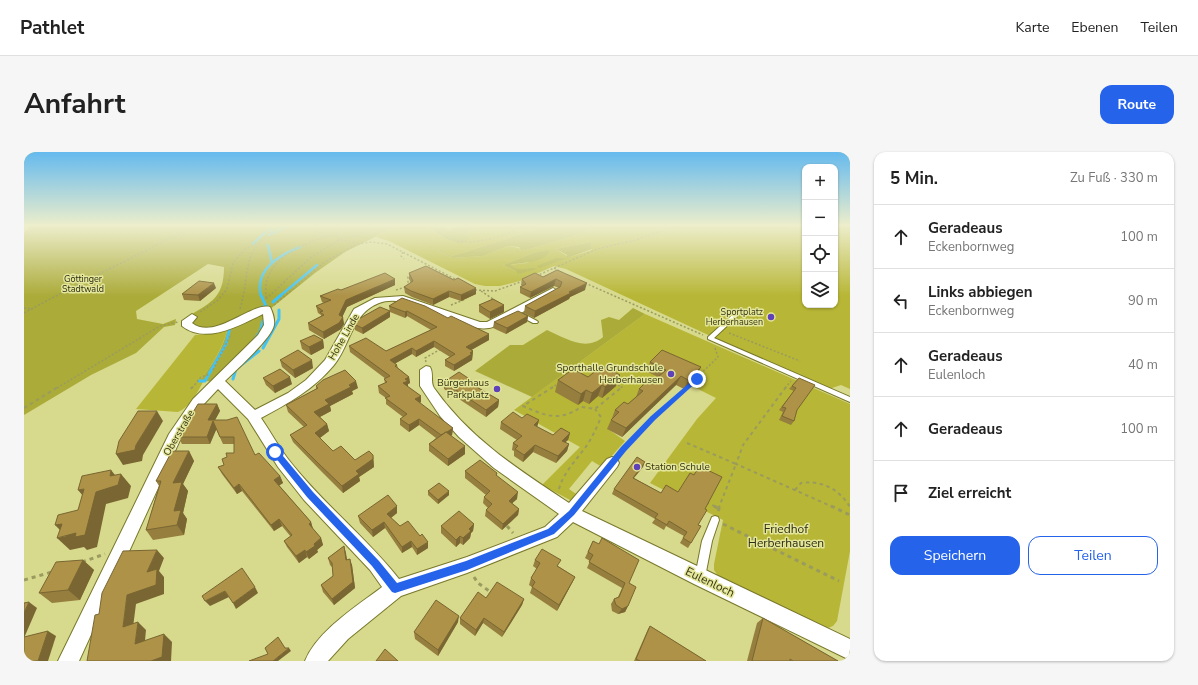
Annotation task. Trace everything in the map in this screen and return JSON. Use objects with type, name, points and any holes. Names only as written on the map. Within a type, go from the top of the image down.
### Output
[{"type":"street","name":"Hohe Linde","points":[[253,416],[292,396],[310,383],[330,362],[358,311],[378,300],[403,299],[479,325],[494,323],[555,290]]},
{"type":"street","points":[[193,316],[186,324],[189,327],[202,332],[218,329],[234,323],[266,304]]},
{"type":"street","name":"Oberstraße","points":[[68,661],[174,438],[207,381],[262,337],[268,325],[266,304]]},
{"type":"street","name":"Eulenloch","points":[[426,370],[426,386],[445,413],[464,433],[499,464],[555,502],[572,513],[700,578],[850,650]]},
{"type":"street","points":[[207,381],[253,416],[283,463],[310,495],[376,564],[395,589]]},
{"type":"street","points":[[314,661],[325,648],[356,619],[395,589],[467,565],[551,532],[572,513],[612,463]]},
{"type":"lane","points":[[741,310],[710,338],[795,377],[850,400]]},
{"type":"lane","points":[[514,311],[535,322]]},
{"type":"lane","points":[[700,578],[708,541],[715,520]]},
{"type":"path","points":[[24,314],[88,278],[150,249]]},
{"type":"path","points":[[24,408],[160,326],[193,316],[218,300],[227,289],[233,263],[245,249]]},
{"type":"path","points":[[191,389],[207,381],[227,345],[242,302],[248,262],[254,249]]},
{"type":"path","points":[[266,304],[265,280],[276,262],[299,249]]},
{"type":"path","points":[[266,304],[310,258],[325,249]]},
{"type":"path","points":[[266,304],[319,266],[347,249]]},
{"type":"path","points":[[396,249],[457,280]]},
{"type":"path","points":[[533,277],[598,249]]},
{"type":"path","points":[[403,252],[401,256],[404,259]]},
{"type":"path","points":[[554,268],[567,275]]},
{"type":"path","points":[[396,290],[408,286],[408,277],[415,274]]},
{"type":"path","points":[[481,291],[501,289],[527,280]]},
{"type":"path","points":[[581,281],[710,338]]},
{"type":"path","points":[[470,287],[481,291],[514,311]]},
{"type":"path","points":[[24,308],[32,309]]},
{"type":"path","points":[[723,331],[800,361]]},
{"type":"path","points":[[612,463],[653,418],[690,387],[718,358],[715,348],[720,343]]},
{"type":"path","points":[[426,370],[426,358],[442,348]]},
{"type":"path","points":[[795,377],[743,445],[715,520],[839,581]]},
{"type":"path","points":[[555,502],[562,477],[596,431],[601,417],[595,409],[581,407],[568,415],[557,417],[543,415],[523,406],[559,383]]},
{"type":"path","points":[[595,409],[622,387],[618,385]]},
{"type":"path","points":[[687,443],[850,515]]},
{"type":"path","points":[[795,490],[800,483],[809,482],[820,484],[837,492],[846,500],[850,507]]},
{"type":"path","points":[[701,500],[719,509]]},
{"type":"path","points":[[75,564],[120,549]]},
{"type":"path","points":[[467,565],[478,583],[492,593]]},
{"type":"path","points":[[24,580],[53,572]]},
{"type":"green space","name":"Göttinger Stadtwald","points":[[24,249],[351,249],[315,273],[269,310],[263,332],[213,382],[200,380],[217,356],[228,328],[207,330],[184,319],[208,304],[218,294],[223,278],[224,267],[208,264],[136,311],[137,319],[163,324],[176,319],[175,325],[164,327],[136,353],[91,375],[24,415]]},
{"type":"green space","points":[[405,249],[434,249],[453,258],[483,256],[501,249],[520,249],[521,251],[530,249],[557,249],[556,249],[567,256],[567,258],[592,250],[592,249],[802,249],[802,308],[838,308],[838,249],[850,249],[850,389],[841,385],[829,389],[566,269],[554,266],[520,281],[500,286],[475,284]],"holes":[[[549,251],[549,253],[527,263],[509,265],[519,270],[533,268],[516,271],[503,265],[533,253]]]},
{"type":"green space","points":[[434,249],[475,249],[452,256]]},
{"type":"green space","points":[[434,249],[452,256],[475,249],[501,249],[483,256],[453,258]]},
{"type":"green space","points":[[520,249],[530,249],[526,250],[521,251]]},
{"type":"green space","points":[[556,249],[592,249],[540,268],[537,266],[557,258],[567,258],[567,255]]},
{"type":"green space","points":[[549,250],[549,253],[545,257],[536,261],[510,265],[519,269],[537,269],[518,274],[516,271],[503,265],[533,253]]},
{"type":"green space","points":[[633,308],[645,314],[532,397],[475,371],[510,345],[523,345],[547,330],[575,342],[590,343],[596,341],[603,337],[601,320],[609,317],[619,320]]},
{"type":"green space","name":"Friedhof Herberhausen","points":[[645,314],[850,404],[850,551],[837,621],[833,626],[828,628],[718,576],[714,570],[714,564],[723,520],[650,483],[697,419],[716,398],[694,387],[702,379],[658,359],[665,380],[608,429],[625,441],[602,467],[592,461],[569,489],[579,496],[576,500],[570,500],[542,485],[580,447],[514,410]]},
{"type":"green space","points":[[228,328],[223,343],[209,369],[199,381],[203,382],[193,399],[186,407],[178,412],[136,409],[195,335],[210,334]]},
{"type":"building","points":[[426,266],[454,280],[458,278],[476,288],[461,295],[449,291],[433,299],[404,287],[413,281],[409,273]]},
{"type":"building","points":[[557,270],[587,283],[569,292],[571,293],[535,311],[525,306],[560,287],[562,282],[556,279],[531,292],[520,287],[526,284],[522,279],[535,273],[543,277]]},
{"type":"building","points":[[385,273],[395,279],[346,300],[339,315],[343,317],[339,323],[323,332],[308,323],[324,315],[320,312],[323,311],[316,306],[331,300],[320,296],[338,289],[341,290]]},
{"type":"building","points":[[199,281],[214,283],[198,295],[182,294]]},
{"type":"building","points":[[402,298],[425,306],[448,318],[451,316],[489,334],[466,347],[473,351],[470,353],[472,354],[454,365],[445,360],[455,354],[434,341],[416,351],[412,348],[390,360],[409,377],[405,379],[408,381],[403,383],[421,396],[415,399],[453,428],[441,435],[419,419],[409,425],[400,419],[407,414],[385,398],[390,396],[378,386],[387,382],[384,379],[390,376],[349,346],[366,338],[386,351],[437,327],[407,311],[405,312],[389,306]]},
{"type":"building","points":[[493,299],[504,305],[490,312],[479,305]]},
{"type":"building","points":[[380,307],[390,311],[362,328],[354,324],[355,321]]},
{"type":"building","points":[[518,311],[528,316],[507,328],[494,322]]},
{"type":"building","points":[[314,335],[323,340],[309,347],[300,341]]},
{"type":"building","points":[[298,350],[312,360],[293,370],[280,360]]},
{"type":"building","points":[[662,350],[701,367],[688,380],[681,376],[626,428],[611,420],[619,412],[615,410],[624,402],[628,404],[643,391],[639,389],[646,382],[650,384],[666,370],[650,362]]},
{"type":"building","points":[[602,366],[620,375],[605,387],[602,385],[592,393],[586,390],[581,394],[558,380],[573,369],[588,377]]},
{"type":"building","points":[[280,369],[290,377],[273,386],[263,378]]},
{"type":"building","points":[[345,370],[356,381],[349,385],[351,387],[325,400],[329,404],[314,412],[327,424],[315,433],[333,451],[341,446],[355,460],[369,451],[373,455],[373,459],[356,471],[359,474],[342,486],[290,435],[307,425],[286,405],[318,388],[316,386],[323,380]]},
{"type":"building","points":[[459,372],[477,384],[475,386],[499,400],[486,410],[444,382]]},
{"type":"building","points":[[799,378],[815,385],[797,410],[794,421],[782,416],[786,408],[782,407],[796,388],[792,386]]},
{"type":"building","points":[[198,404],[217,404],[208,420],[227,420],[237,417],[255,455],[259,453],[280,476],[274,480],[311,522],[309,524],[321,538],[314,544],[315,546],[296,556],[284,541],[292,535],[279,519],[271,525],[239,484],[234,488],[218,467],[224,465],[222,459],[227,457],[226,453],[234,453],[234,437],[220,437],[213,421],[207,437],[178,437]]},
{"type":"building","points":[[138,411],[157,411],[136,445],[135,450],[116,454],[119,441]]},
{"type":"building","points":[[513,412],[522,418],[527,414],[539,420],[534,425],[553,435],[561,428],[570,433],[562,441],[569,444],[558,456],[535,445],[524,455],[515,449],[518,446],[513,443],[522,436],[501,422]]},
{"type":"building","points":[[446,432],[465,446],[448,459],[429,444]]},
{"type":"building","points":[[172,451],[189,451],[173,483],[182,482],[174,511],[181,510],[177,525],[146,530],[161,481],[156,481]]},
{"type":"building","points":[[637,457],[645,462],[633,478],[661,493],[666,485],[678,492],[690,473],[694,475],[699,466],[722,477],[705,509],[707,510],[698,525],[701,526],[691,543],[683,538],[687,532],[669,521],[667,525],[655,518],[658,514],[614,489]]},
{"type":"building","points":[[480,460],[518,492],[509,501],[519,509],[503,524],[486,510],[492,504],[484,497],[490,491],[465,471]]},
{"type":"building","points":[[111,470],[110,476],[121,474],[118,485],[96,492],[85,535],[75,537],[76,533],[57,538],[62,524],[55,525],[58,515],[78,510],[84,489],[78,490],[82,476]]},
{"type":"building","points":[[439,483],[449,491],[438,500],[428,491]]},
{"type":"building","points":[[388,495],[397,506],[387,514],[400,526],[408,521],[420,536],[422,534],[428,542],[417,549],[411,541],[402,547],[384,522],[372,530],[358,516]]},
{"type":"building","points":[[459,511],[474,524],[469,529],[471,531],[463,538],[460,536],[456,540],[441,526]]},
{"type":"building","points":[[602,538],[639,560],[629,583],[636,587],[628,606],[622,609],[616,605],[614,599],[619,597],[625,583],[589,562],[593,555],[588,552],[593,541],[599,544]]},
{"type":"building","points":[[344,546],[346,560],[350,559],[353,582],[332,599],[321,585],[333,576],[332,563],[328,558]]},
{"type":"building","points":[[542,549],[561,560],[557,566],[575,577],[559,605],[532,587],[535,582],[531,578],[540,563],[535,560]]},
{"type":"building","points":[[157,550],[147,572],[157,569],[156,585],[127,595],[123,627],[138,622],[135,644],[164,634],[162,657],[151,661],[87,661],[95,615],[99,614],[102,593],[123,551]]},
{"type":"building","points":[[83,560],[68,590],[39,593],[56,562]]},
{"type":"building","points":[[242,568],[255,587],[233,603],[225,591],[205,601],[202,596]]},
{"type":"building","points":[[497,582],[524,599],[504,632],[484,618],[476,630],[460,618],[478,592],[486,598]]},
{"type":"building","points":[[436,600],[459,616],[438,650],[414,632]]},
{"type":"building","points":[[29,602],[24,613],[24,603]]},
{"type":"building","points":[[763,618],[838,661],[793,661],[790,659],[790,661],[752,661]]},
{"type":"building","points":[[650,626],[706,661],[640,661],[636,659]]},
{"type":"building","points":[[48,631],[38,661],[24,661],[24,637]]},
{"type":"building","points":[[278,637],[285,648],[289,648],[273,661],[249,661],[268,654],[265,648]]},
{"type":"building","points":[[385,649],[398,661],[376,661]]},
{"type":"waterway","points":[[269,249],[272,263]]},
{"type":"waterway","points":[[272,263],[284,254],[296,249]]},
{"type":"waterway","points":[[261,296],[261,278],[272,263]]},
{"type":"waterway","points":[[280,296],[317,265]]},
{"type":"waterway","points":[[261,295],[266,306],[261,308]]},
{"type":"waterway","points":[[273,302],[281,295]]},
{"type":"waterway","points":[[263,348],[279,319],[279,310]]},
{"type":"waterway","points":[[254,340],[260,332],[263,321]]},
{"type":"waterway","points":[[199,381],[205,381],[226,344],[230,327]]},
{"type":"waterway","points":[[233,379],[236,369],[259,351]]},
{"type":"place","name":"Sportplatz Herberhausen","points":[[771,317]]},
{"type":"place","name":"Sporthalle Grundschule Herberhausen","points":[[671,374]]},
{"type":"place","name":"Bürgerhaus Parkplatz","points":[[497,389]]},
{"type":"place","name":"Station Schule","points":[[637,467]]},
{"type":"route","points":[[275,452],[310,495],[376,564],[395,589],[435,577],[504,552],[551,532],[572,513],[623,449],[653,418],[690,387],[697,379]]}]
